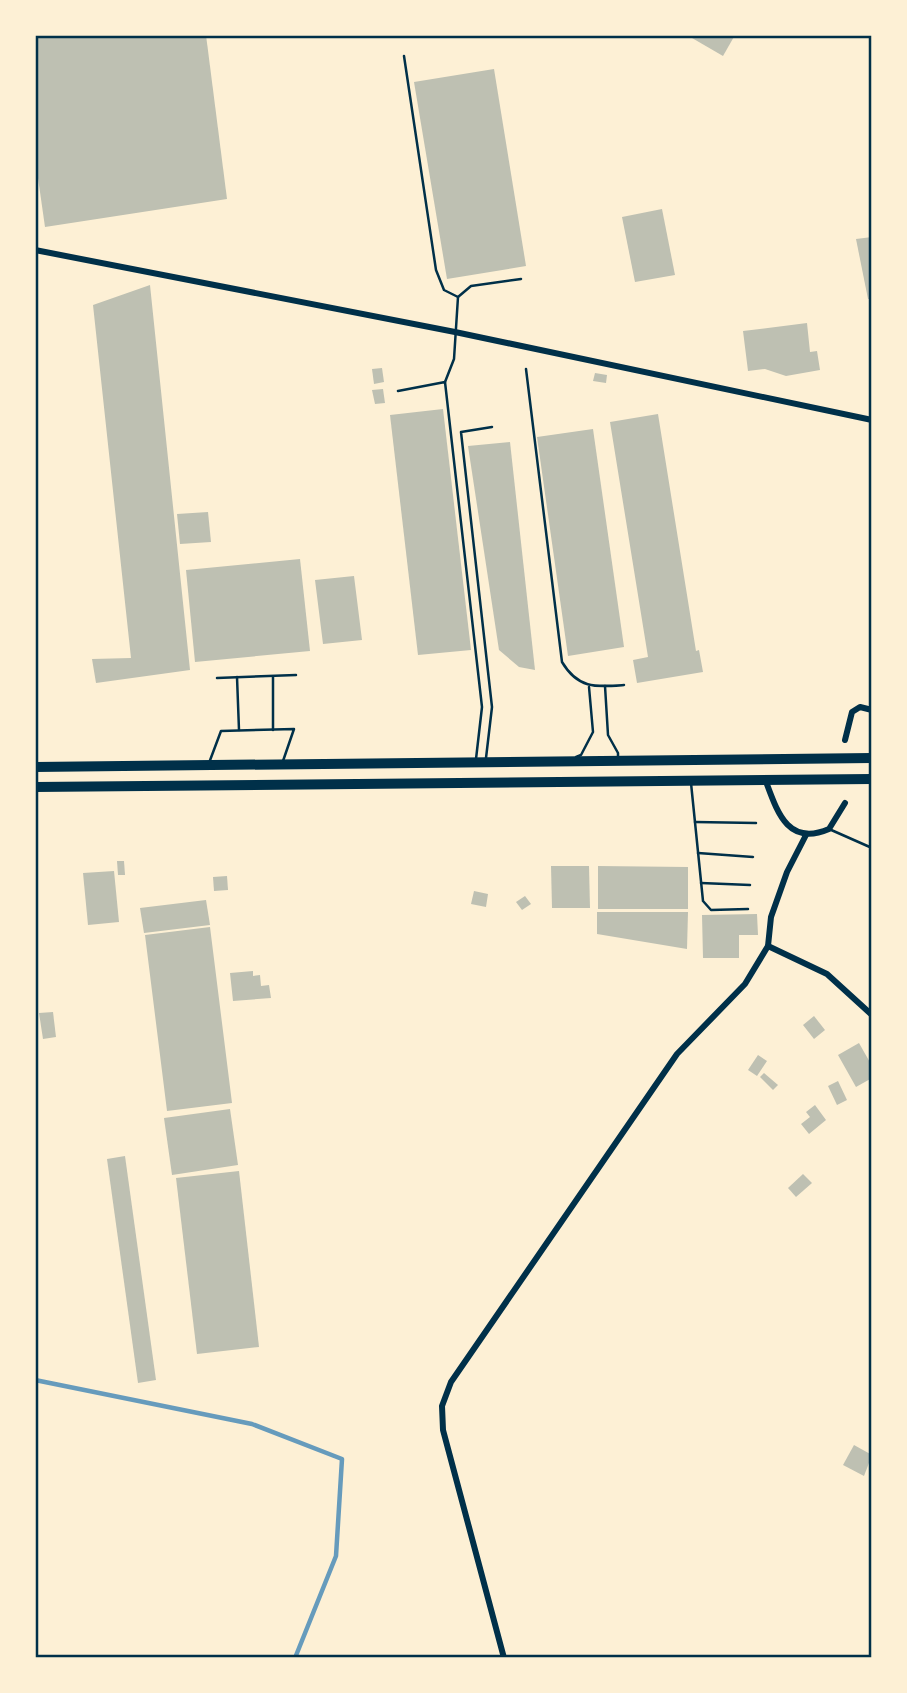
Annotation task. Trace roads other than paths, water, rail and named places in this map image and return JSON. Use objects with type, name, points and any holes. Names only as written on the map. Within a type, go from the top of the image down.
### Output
[{"type":"highway","points":[[35,766],[872,758]]},
{"type":"highway","points":[[35,787],[872,779]]},
{"type":"street","points":[[35,250],[455,332],[872,420]]},
{"type":"street","points":[[845,740],[852,712],[860,707],[872,710]]},
{"type":"street","points":[[765,779],[779,815],[790,828],[806,835],[829,829],[845,803]]},
{"type":"street","points":[[504,1658],[443,1430],[442,1406],[451,1382],[677,1055],[745,984],[768,946],[771,917],[783,883],[806,835]]},
{"type":"street","points":[[768,946],[827,974],[872,1015]]},
{"type":"lane","points":[[404,57],[436,270],[444,290],[458,297]]},
{"type":"lane","points":[[481,762],[482,707],[445,382],[454,359],[458,297],[471,286],[521,279]]},
{"type":"lane","points":[[526,369],[562,662],[568,672],[589,687],[624,685]]},
{"type":"lane","points":[[398,391],[445,382]]},
{"type":"lane","points":[[481,762],[492,707],[461,432],[492,427]]},
{"type":"lane","points":[[217,678],[296,675]]},
{"type":"lane","points":[[273,676],[273,730]]},
{"type":"lane","points":[[237,677],[239,731]]},
{"type":"lane","points":[[605,686],[608,735],[618,753],[618,762]]},
{"type":"lane","points":[[562,762],[581,755],[589,744],[593,732],[589,687]]},
{"type":"lane","points":[[208,765],[221,731],[294,729],[282,764]]},
{"type":"lane","points":[[691,780],[703,901],[711,910],[748,908]]},
{"type":"lane","points":[[695,822],[756,823]]},
{"type":"lane","points":[[829,829],[872,848]]},
{"type":"lane","points":[[698,853],[753,857]]},
{"type":"lane","points":[[701,883],[750,885]]},
{"type":"waterway","points":[[35,1380],[252,1424],[342,1459],[336,1556],[295,1658]]}]
